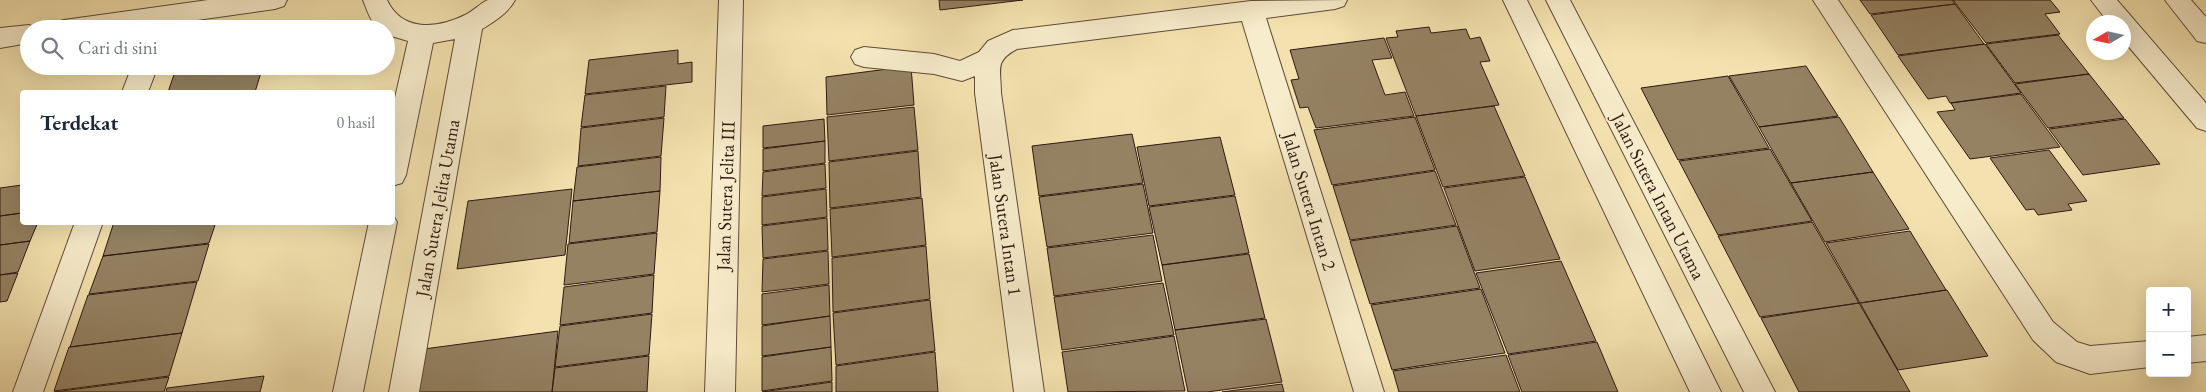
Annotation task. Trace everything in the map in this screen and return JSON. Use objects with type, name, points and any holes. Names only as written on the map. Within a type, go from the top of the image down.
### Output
[{"type":"street","points":[[124,20],[275,0]]},
{"type":"street","points":[[375,0],[379,14],[384,20]]},
{"type":"street","points":[[395,27],[403,31],[422,34],[446,32],[470,25],[495,10],[503,0]]},
{"type":"street","name":"Jalan Sutera Jelita III","points":[[720,392],[731,0]]},
{"type":"street","points":[[864,57],[893,58],[934,64],[962,71],[988,58],[996,48],[1013,40],[1335,0]]},
{"type":"street","points":[[1515,0],[1706,392]]},
{"type":"street","name":"Jalan Sutera Intan Utama","points":[[1558,0],[1760,392]]},
{"type":"street","points":[[1825,0],[2043,331],[2067,352],[2090,360],[2146,354]]},
{"type":"street","points":[[2103,0],[2116,15]]},
{"type":"street","points":[[2177,0],[2206,34]]},
{"type":"street","name":"Jalan Sutera Intan 2","points":[[1251,10],[1370,392]]},
{"type":"street","name":"Jalan Sutera Jelita Utama","points":[[404,392],[470,25]]},
{"type":"street","points":[[2131,33],[2206,121]]},
{"type":"street","points":[[395,161],[422,34]]},
{"type":"street","points":[[0,38],[20,35]]},
{"type":"street","name":"Jalan Sutera Intan 1","points":[[988,58],[988,93],[1029,392]]},
{"type":"street","points":[[136,90],[142,75]]},
{"type":"street","points":[[28,392],[88,225]]},
{"type":"street","points":[[348,392],[382,225]]},
{"type":"street","points":[[2191,350],[2206,348]]},
{"type":"building","points":[[939,0],[1023,0],[940,10]]},
{"type":"building","points":[[1860,0],[1952,0],[1955,4],[1870,14]]},
{"type":"building","points":[[1953,0],[2050,0],[2060,12],[2045,14],[2060,34],[1986,43]]},
{"type":"building","points":[[1955,4],[1984,44],[1898,55],[1871,15]]},
{"type":"building","points":[[1429,27],[1431,33],[1466,29],[1470,39],[1480,37],[1490,61],[1480,62],[1499,105],[1416,116],[1386,38],[1398,37],[1396,31]]},
{"type":"building","points":[[2058,35],[2089,74],[2015,83],[1986,44]]},
{"type":"building","points":[[1384,38],[1392,58],[1372,60],[1385,95],[1405,92],[1414,116],[1316,128],[1308,107],[1300,108],[1291,80],[1299,79],[1290,50]]},
{"type":"building","points":[[1985,44],[2021,93],[1950,103],[1946,96],[1928,99],[1898,56]]},
{"type":"building","points":[[678,50],[678,64],[692,62],[692,82],[585,94],[589,60]]},
{"type":"building","points":[[911,66],[914,105],[827,115],[826,77]]},
{"type":"building","points":[[1806,66],[1838,116],[1759,127],[1729,76]]},
{"type":"building","points":[[2089,74],[2124,118],[2048,128],[2015,84]]},
{"type":"building","points":[[174,75],[260,75],[256,90],[169,90]]},
{"type":"building","points":[[1728,76],[1769,148],[1678,160],[1641,88]]},
{"type":"building","points":[[666,86],[664,117],[581,127],[585,95]]},
{"type":"building","points":[[2021,94],[2060,147],[1970,159],[1937,112],[1955,110],[1951,103]]},
{"type":"building","points":[[1494,106],[1525,176],[1443,187],[1416,116]]},
{"type":"building","points":[[914,107],[918,150],[829,161],[827,117]]},
{"type":"building","points":[[1415,117],[1435,170],[1332,185],[1314,130]]},
{"type":"building","points":[[1839,117],[1873,172],[1791,183],[1759,127]]},
{"type":"building","points":[[664,118],[661,156],[578,166],[581,128]]},
{"type":"building","points":[[824,119],[825,141],[763,148],[763,126]]},
{"type":"building","points":[[2125,119],[2160,164],[2083,175],[2049,129]]},
{"type":"building","points":[[1132,134],[1143,183],[1039,196],[1032,146]]},
{"type":"building","points":[[1220,137],[1235,195],[1149,206],[1137,147]]},
{"type":"building","points":[[825,141],[825,163],[763,171],[763,149]]},
{"type":"building","points":[[1770,149],[1812,221],[1718,235],[1679,161]]},
{"type":"building","points":[[2049,150],[2087,201],[2068,204],[2072,210],[2038,215],[2034,209],[2026,210],[1990,158]]},
{"type":"building","points":[[918,151],[921,197],[830,208],[829,162]]},
{"type":"building","points":[[661,157],[660,191],[573,201],[577,167]]},
{"type":"building","points":[[825,164],[826,188],[762,196],[763,172]]},
{"type":"building","points":[[1435,171],[1456,225],[1350,240],[1333,186]]},
{"type":"building","points":[[1873,172],[1909,229],[1825,242],[1791,183]]},
{"type":"building","points":[[1525,177],[1560,259],[1475,271],[1444,188]]},
{"type":"building","points":[[1143,184],[1153,233],[1047,247],[1039,197]]},
{"type":"building","points":[[20,185],[20,213],[0,216],[0,188]]},
{"type":"building","points":[[572,189],[565,255],[457,269],[468,201]]},
{"type":"building","points":[[826,189],[827,217],[762,225],[762,197]]},
{"type":"building","points":[[660,191],[657,232],[569,243],[573,201]]},
{"type":"building","points":[[1235,196],[1249,253],[1162,265],[1149,207]]},
{"type":"building","points":[[922,198],[926,245],[832,257],[830,209]]},
{"type":"building","points":[[20,213],[20,225],[37,225],[30,241],[0,245],[0,216]]},
{"type":"building","points":[[827,218],[828,250],[763,258],[762,226]]},
{"type":"building","points":[[1812,222],[1859,303],[1760,317],[1718,236]]},
{"type":"building","points":[[113,225],[215,225],[209,243],[103,256]]},
{"type":"building","points":[[1457,226],[1480,288],[1370,304],[1350,241]]},
{"type":"building","points":[[1910,231],[1946,290],[1860,303],[1826,243]]},
{"type":"building","points":[[657,233],[654,274],[564,285],[568,244]]},
{"type":"building","points":[[1153,235],[1162,281],[1054,296],[1047,248]]},
{"type":"building","points":[[30,241],[18,272],[0,275],[0,245]]},
{"type":"building","points":[[209,244],[198,281],[89,294],[103,256]]},
{"type":"building","points":[[926,246],[930,299],[833,312],[832,258]]},
{"type":"building","points":[[828,251],[829,284],[762,292],[763,259]]},
{"type":"building","points":[[1249,254],[1265,318],[1175,330],[1162,265]]},
{"type":"building","points":[[1561,261],[1596,341],[1508,354],[1476,273]]},
{"type":"building","points":[[18,273],[7,301],[0,302],[0,275]]},
{"type":"building","points":[[654,275],[652,313],[560,325],[564,287]]},
{"type":"building","points":[[197,282],[182,333],[70,347],[88,295]]},
{"type":"building","points":[[1163,283],[1174,335],[1062,350],[1054,297]]},
{"type":"building","points":[[829,285],[830,316],[762,325],[762,294]]},
{"type":"building","points":[[1481,289],[1505,353],[1392,370],[1371,305]]},
{"type":"building","points":[[1947,290],[1988,356],[1898,370],[1860,303]]},
{"type":"building","points":[[930,300],[935,351],[836,365],[833,313]]},
{"type":"building","points":[[1859,303],[1910,392],[1799,392],[1761,318]]},
{"type":"building","points":[[652,314],[649,355],[555,367],[560,326]]},
{"type":"building","points":[[830,316],[831,347],[762,356],[762,326]]},
{"type":"building","points":[[1266,319],[1282,382],[1207,392],[1188,392],[1175,330]]},
{"type":"building","points":[[558,331],[552,392],[416,392],[424,349]]},
{"type":"building","points":[[182,333],[169,376],[54,391],[69,347]]},
{"type":"building","points":[[1174,336],[1185,391],[1068,392],[1062,352]]},
{"type":"building","points":[[1597,342],[1618,392],[1522,392],[1508,355]]},
{"type":"building","points":[[831,347],[832,381],[762,391],[762,357]]},
{"type":"building","points":[[935,352],[938,392],[836,392],[836,366]]},
{"type":"building","points":[[1506,355],[1520,392],[1399,392],[1393,371]]},
{"type":"building","points":[[649,356],[647,392],[552,392],[555,368]]},
{"type":"building","points":[[264,376],[260,392],[166,392],[167,388]]},
{"type":"building","points":[[169,377],[164,392],[54,392]]},
{"type":"building","points":[[832,382],[832,392],[762,392]]},
{"type":"building","points":[[1282,384],[1284,392],[1222,392]]}]
